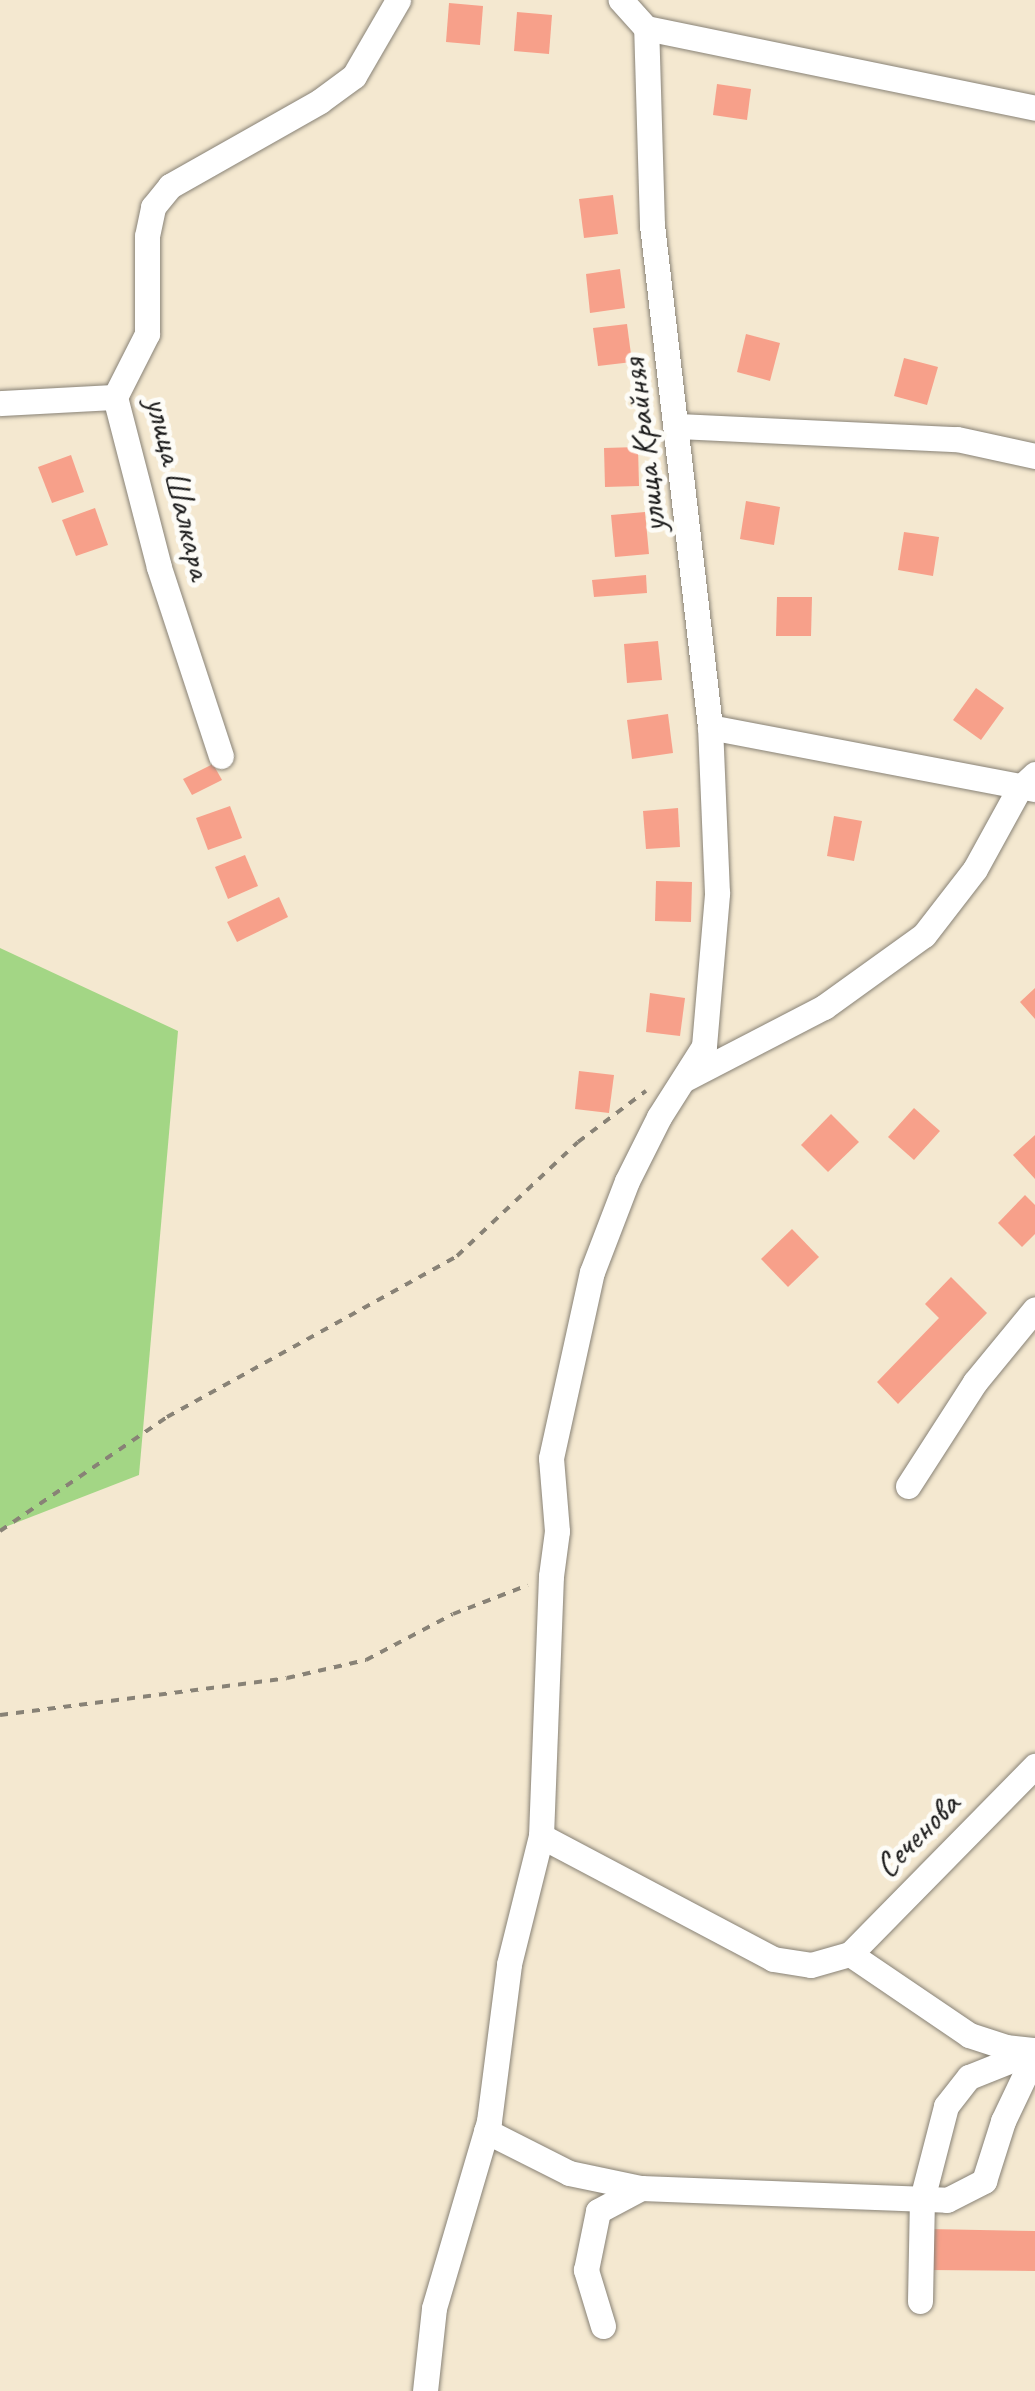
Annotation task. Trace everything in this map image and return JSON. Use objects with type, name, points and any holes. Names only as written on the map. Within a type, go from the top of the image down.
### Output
[{"type":"street","name":"улица Шалкара","points":[[221,756],[160,566],[116,397],[147,334],[147,236],[153,207],[170,186],[320,102],[354,76],[398,0]]},
{"type":"street","points":[[621,0],[646,28],[1035,108]]},
{"type":"street","name":"улица Крайняя","points":[[424,2391],[434,2308],[486,2131],[517,1918],[541,1836],[550,1576],[557,1531],[552,1458],[592,1272],[627,1181],[659,1117],[704,1046],[717,893],[710,728],[652,225],[646,28]]},
{"type":"street","points":[[0,403],[116,397]]},
{"type":"street","points":[[678,426],[957,440],[1035,456]]},
{"type":"street","points":[[685,1079],[824,1007],[924,935],[975,869],[1030,784],[710,728]]},
{"type":"street","points":[[908,1486],[975,1382],[1035,1309]]},
{"type":"street","name":"Сеченова","points":[[850,1954],[1035,1766]]},
{"type":"street","points":[[541,1836],[773,1958],[811,1964],[850,1954],[969,2036],[1035,2052]]},
{"type":"street","points":[[920,2301],[922,2199],[946,2106],[969,2077],[1035,2052]]},
{"type":"street","points":[[486,2131],[568,2173],[641,2188],[947,2200],[984,2181],[1004,2121],[1035,2052]]},
{"type":"street","points":[[603,2326],[586,2270],[598,2211],[641,2188]]},
{"type":"path","points":[[0,1531],[167,1417],[457,1256],[578,1142],[649,1088]]},
{"type":"path","points":[[0,1714],[287,1678],[366,1660],[453,1614],[550,1576]]},
{"type":"green space","points":[[0,948],[178,1031],[139,1475],[0,1529]]},
{"type":"building","points":[[449,3],[483,6],[480,45],[446,42]]},
{"type":"building","points":[[517,12],[552,15],[549,54],[514,51]]},
{"type":"building","points":[[717,84],[751,89],[747,120],[713,115]]},
{"type":"building","points":[[613,195],[618,234],[584,238],[579,199]]},
{"type":"building","points":[[620,269],[625,308],[590,313],[586,274]]},
{"type":"building","points":[[627,324],[632,362],[598,366],[593,328]]},
{"type":"building","points":[[746,334],[780,343],[770,381],[737,372]]},
{"type":"building","points":[[904,358],[938,367],[927,405],[894,396]]},
{"type":"building","points":[[638,447],[639,486],[605,487],[604,448]]},
{"type":"building","points":[[71,455],[84,492],[52,503],[38,467]]},
{"type":"building","points":[[746,501],[780,507],[774,545],[740,539]]},
{"type":"building","points":[[95,508],[108,545],[76,556],[62,520]]},
{"type":"building","points":[[645,512],[649,554],[615,557],[611,515]]},
{"type":"building","points":[[904,532],[939,537],[933,576],[898,570]]},
{"type":"building","points":[[646,575],[647,593],[594,597],[592,580]]},
{"type":"building","points":[[777,597],[812,597],[811,636],[776,636]]},
{"type":"building","points":[[658,641],[662,680],[627,683],[624,644]]},
{"type":"building","points":[[976,688],[1004,708],[981,740],[953,720]]},
{"type":"building","points":[[668,714],[673,753],[632,759],[627,720]]},
{"type":"building","points":[[213,764],[222,780],[192,795],[183,779]]},
{"type":"building","points":[[230,806],[242,838],[208,850],[196,818]]},
{"type":"building","points":[[678,808],[680,847],[646,849],[643,811]]},
{"type":"building","points":[[834,816],[862,821],[854,861],[827,856]]},
{"type":"building","points":[[245,855],[258,886],[228,899],[215,867]]},
{"type":"building","points":[[656,881],[692,882],[691,922],[655,921]]},
{"type":"building","points":[[279,897],[288,917],[237,942],[227,922]]},
{"type":"building","points":[[1035,988],[1035,1019],[1020,1002]]},
{"type":"building","points":[[650,993],[685,998],[680,1036],[646,1032]]},
{"type":"building","points":[[579,1071],[614,1075],[609,1113],[575,1109]]},
{"type":"building","points":[[914,1108],[940,1131],[914,1160],[888,1137]]},
{"type":"building","points":[[831,1114],[859,1142],[828,1172],[801,1145]]},
{"type":"building","points":[[1035,1135],[1035,1179],[1013,1155]]},
{"type":"building","points":[[1025,1195],[1035,1205],[1035,1234],[1022,1247],[998,1223]]},
{"type":"building","points":[[792,1229],[819,1257],[788,1287],[761,1259]]},
{"type":"building","points":[[951,1277],[987,1313],[898,1404],[877,1382],[939,1318],[925,1304]]},
{"type":"building","points":[[928,2229],[1035,2231],[1035,2271],[928,2270]]}]
